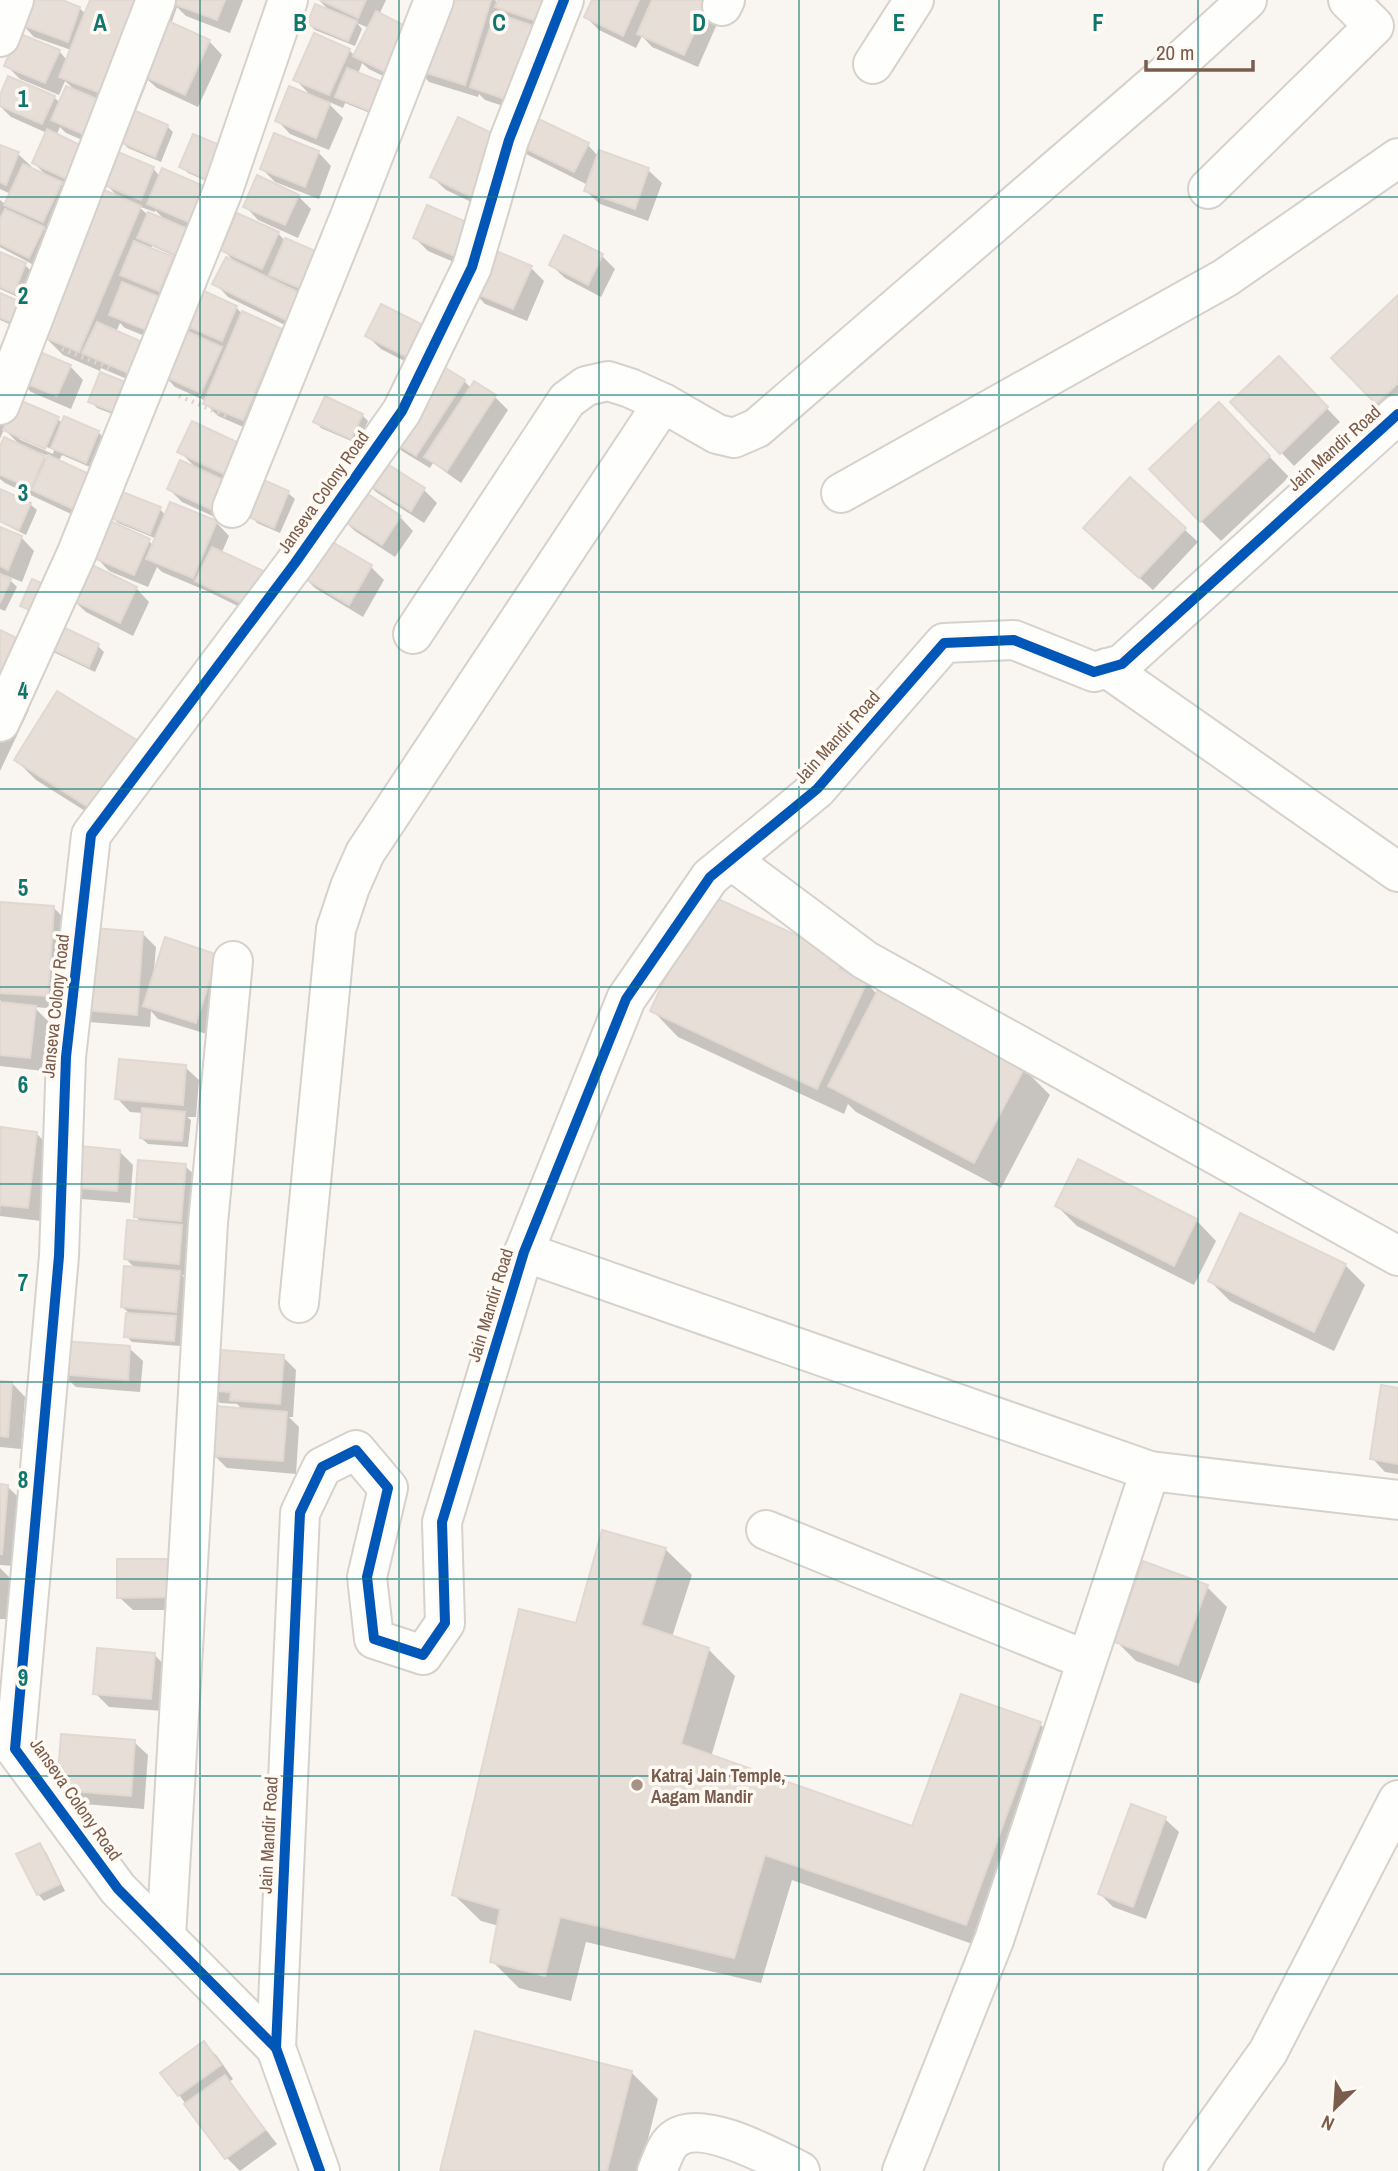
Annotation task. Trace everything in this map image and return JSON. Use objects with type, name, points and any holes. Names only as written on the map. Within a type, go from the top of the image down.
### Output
[{"type":"street","points":[[0,37],[14,0]]},
{"type":"street","points":[[0,405],[13,330],[156,0]]},
{"type":"street","points":[[0,722],[76,555],[222,193],[288,0]]},
{"type":"street","points":[[232,508],[434,0]]},
{"type":"street","name":"Janseva Colony Road","points":[[276,2048],[118,1889],[15,1749],[60,1256],[66,1057],[91,835],[295,563],[402,411],[472,267],[509,141],[564,0]]},
{"type":"street","points":[[873,64],[914,0]]},
{"type":"street","points":[[413,634],[567,400],[586,386],[608,381],[663,403],[717,434],[734,438],[757,428],[1153,86],[1247,0]]},
{"type":"street","points":[[1208,189],[1374,26],[1348,0]]},
{"type":"street","points":[[841,493],[1225,278],[1398,158]]},
{"type":"street","points":[[299,1303],[336,929],[350,887],[373,841],[663,403]]},
{"type":"street","name":"Jain Mandir Road","points":[[320,2171],[276,2048],[300,1513],[322,1466],[356,1450],[388,1488],[367,1577],[374,1639],[423,1655],[445,1623],[442,1522],[524,1252],[626,999],[710,877],[817,789],[944,642],[1014,640],[1094,672],[1122,664],[1396,419]]},
{"type":"street","points":[[1107,668],[1398,872]]},
{"type":"street","points":[[731,860],[865,960],[1398,1256]]},
{"type":"street","points":[[166,1937],[208,1223],[233,961]]},
{"type":"street","points":[[524,1252],[1150,1471],[1398,1500]]},
{"type":"street","points":[[902,2171],[994,1940],[1150,1471]]},
{"type":"street","points":[[766,1530],[1086,1660]]},
{"type":"street","points":[[1183,2171],[1268,2052],[1398,1800]]},
{"type":"street","points":[[657,2171],[674,2138],[684,2134],[707,2134],[742,2143],[800,2171]]},
{"type":"building","points":[[27,0],[62,0],[80,7],[68,42],[19,24]]},
{"type":"building","points":[[90,0],[152,0],[113,98],[59,77]]},
{"type":"building","points":[[172,0],[225,0],[217,20],[171,3]]},
{"type":"building","points":[[320,0],[366,0],[358,18]]},
{"type":"building","points":[[436,0],[491,0],[465,85],[414,69]]},
{"type":"building","points":[[498,0],[558,0],[549,25],[495,7]]},
{"type":"building","points":[[592,0],[639,0],[623,36],[584,17]]},
{"type":"building","points":[[652,0],[709,0],[684,55],[637,34]]},
{"type":"building","points":[[315,4],[357,21],[348,41],[307,24]]},
{"type":"building","points":[[376,11],[407,27],[385,72],[353,56]]},
{"type":"building","points":[[495,13],[542,29],[517,103],[470,87]]},
{"type":"building","points":[[166,20],[210,40],[185,95],[141,75]]},
{"type":"building","points":[[18,33],[60,50],[45,83],[4,66]]},
{"type":"building","points":[[314,33],[350,49],[329,95],[293,80]]},
{"type":"building","points":[[347,68],[385,83],[373,112],[335,97]]},
{"type":"building","points":[[8,76],[55,96],[42,124],[0,106],[0,95]]},
{"type":"building","points":[[66,86],[109,104],[94,139],[51,120]]},
{"type":"building","points":[[289,86],[330,103],[316,138],[275,121]]},
{"type":"building","points":[[133,110],[168,125],[155,157],[120,142]]},
{"type":"building","points":[[526,113],[589,143],[574,172],[512,142]]},
{"type":"building","points":[[458,117],[502,138],[474,198],[430,177]]},
{"type":"building","points":[[47,129],[90,150],[75,183],[32,163]]},
{"type":"building","points":[[274,133],[319,151],[305,187],[260,169]]},
{"type":"building","points":[[193,134],[227,148],[213,182],[179,167]]},
{"type":"building","points":[[0,145],[19,152],[6,185],[0,182]]},
{"type":"building","points":[[599,150],[649,168],[635,209],[584,191]]},
{"type":"building","points":[[118,152],[154,167],[141,200],[104,185]]},
{"type":"building","points":[[23,164],[62,182],[43,222],[4,205]]},
{"type":"building","points":[[162,168],[208,188],[193,224],[147,204]]},
{"type":"building","points":[[257,175],[299,195],[285,225],[243,207]]},
{"type":"building","points":[[102,189],[141,206],[79,352],[41,336]]},
{"type":"building","points":[[427,205],[471,224],[457,257],[413,238]]},
{"type":"building","points":[[5,209],[44,227],[29,258],[0,244],[0,219]]},
{"type":"building","points":[[148,212],[188,229],[176,255],[137,238]]},
{"type":"building","points":[[237,213],[279,232],[262,269],[220,250]]},
{"type":"building","points":[[564,235],[603,254],[588,285],[549,265]]},
{"type":"building","points":[[285,238],[327,256],[311,293],[269,275]]},
{"type":"building","points":[[134,241],[173,257],[159,291],[120,275]]},
{"type":"building","points":[[489,248],[532,266],[513,309],[470,291]]},
{"type":"building","points":[[0,252],[26,263],[14,293],[0,287]]},
{"type":"building","points":[[226,257],[308,297],[294,324],[212,284]]},
{"type":"building","points":[[122,282],[162,298],[149,331],[109,315]]},
{"type":"building","points":[[193,286],[237,306],[222,341],[177,322]]},
{"type":"building","points":[[0,293],[25,304],[17,324],[0,318]]},
{"type":"building","points":[[1398,295],[1398,383],[1376,404],[1331,358]]},
{"type":"building","points":[[381,304],[425,326],[409,358],[365,336]]},
{"type":"building","points":[[242,311],[282,329],[243,420],[203,404]]},
{"type":"building","points":[[97,322],[142,342],[128,373],[82,353]]},
{"type":"building","points":[[180,328],[222,347],[201,393],[159,374]]},
{"type":"building","points":[[28,347],[71,365],[57,396],[15,379]]},
{"type":"building","points":[[1279,356],[1328,407],[1280,454],[1230,402]]},
{"type":"building","points":[[436,362],[465,380],[416,456],[387,438]]},
{"type":"building","points":[[100,372],[138,387],[127,417],[88,402]]},
{"type":"building","points":[[474,381],[496,395],[447,471],[424,457]]},
{"type":"building","points":[[325,396],[363,414],[351,439],[313,422]]},
{"type":"building","points":[[17,399],[59,417],[45,449],[3,430]]},
{"type":"building","points":[[1219,402],[1270,456],[1200,522],[1149,469]]},
{"type":"building","points":[[64,416],[99,431],[86,463],[51,448]]},
{"type":"building","points":[[192,421],[245,446],[230,477],[177,452]]},
{"type":"building","points":[[4,437],[45,456],[31,488],[0,475],[0,446]]},
{"type":"building","points":[[48,455],[89,474],[73,509],[32,490]]},
{"type":"building","points":[[375,456],[425,488],[411,511],[360,479]]},
{"type":"building","points":[[180,460],[232,484],[219,513],[167,489]]},
{"type":"building","points":[[250,474],[289,491],[274,528],[249,517],[257,498],[242,491]]},
{"type":"building","points":[[1130,477],[1186,528],[1139,578],[1083,528]]},
{"type":"building","points":[[359,488],[401,516],[382,545],[339,518]]},
{"type":"building","points":[[0,489],[31,503],[19,530],[0,521]]},
{"type":"building","points":[[120,491],[161,507],[150,534],[109,517]]},
{"type":"building","points":[[170,502],[217,521],[193,578],[146,559]]},
{"type":"building","points":[[110,521],[150,539],[134,575],[94,558]]},
{"type":"building","points":[[0,527],[22,536],[8,570],[0,566]]},
{"type":"building","points":[[322,536],[372,565],[349,605],[299,575]]},
{"type":"building","points":[[212,547],[272,575],[256,610],[195,581]]},
{"type":"building","points":[[88,563],[137,587],[120,623],[70,599]]},
{"type":"building","points":[[0,574],[11,579],[0,603]]},
{"type":"building","points":[[32,579],[59,591],[47,617],[20,606]]},
{"type":"building","points":[[50,621],[99,644],[89,667],[39,643]]},
{"type":"building","points":[[0,630],[33,646],[15,680],[0,672]]},
{"type":"building","points":[[57,691],[140,742],[96,812],[14,760]]},
{"type":"building","points":[[705,893],[844,957],[839,969],[867,982],[817,1089],[650,1011]]},
{"type":"building","points":[[0,902],[54,906],[48,996],[0,993]]},
{"type":"building","points":[[81,927],[143,932],[137,1015],[74,1009]]},
{"type":"building","points":[[165,937],[218,955],[196,1023],[143,1006]]},
{"type":"building","points":[[878,990],[1025,1067],[974,1163],[828,1086]]},
{"type":"building","points":[[0,1002],[36,1006],[30,1058],[0,1055]]},
{"type":"building","points":[[119,1059],[186,1065],[183,1105],[115,1099]]},
{"type":"building","points":[[142,1108],[185,1112],[182,1141],[140,1138]]},
{"type":"building","points":[[1,1127],[37,1132],[28,1208],[0,1205]]},
{"type":"building","points":[[69,1145],[120,1150],[117,1191],[66,1187]]},
{"type":"building","points":[[1078,1159],[1197,1219],[1174,1266],[1055,1206]]},
{"type":"building","points":[[138,1160],[186,1164],[181,1221],[134,1217]]},
{"type":"building","points":[[1240,1213],[1346,1264],[1314,1332],[1208,1281]]},
{"type":"building","points":[[127,1220],[182,1225],[179,1264],[124,1259]]},
{"type":"building","points":[[124,1266],[180,1271],[176,1312],[121,1307]]},
{"type":"building","points":[[126,1313],[176,1316],[174,1341],[124,1337]]},
{"type":"building","points":[[63,1341],[130,1346],[128,1380],[60,1374]]},
{"type":"building","points":[[208,1349],[284,1355],[280,1404],[230,1400],[231,1392],[204,1390]]},
{"type":"building","points":[[0,1381],[12,1382],[8,1437],[0,1436]]},
{"type":"building","points":[[1381,1385],[1398,1388],[1398,1464],[1370,1459]]},
{"type":"building","points":[[216,1406],[287,1412],[283,1461],[212,1456]]},
{"type":"building","points":[[0,1484],[8,1485],[2,1554],[0,1554]]},
{"type":"building","name":"Katraj Jain Temple, Aagam Mandir","points":[[602,1530],[666,1548],[641,1625],[709,1648],[681,1744],[912,1826],[961,1694],[1041,1722],[966,1925],[765,1855],[734,1958],[560,1917],[545,1976],[490,1962],[500,1909],[452,1895],[519,1609],[576,1623]]},
{"type":"building","points":[[117,1559],[176,1559],[177,1597],[117,1598]]},
{"type":"building","points":[[1143,1561],[1208,1585],[1178,1665],[1114,1642]]},
{"type":"building","points":[[97,1648],[155,1653],[151,1699],[93,1694]]},
{"type":"building","points":[[61,1734],[135,1740],[131,1796],[57,1790]]},
{"type":"building","points":[[1131,1804],[1166,1817],[1133,1907],[1098,1894]]},
{"type":"building","points":[[40,1843],[60,1884],[37,1895],[16,1854]]},
{"type":"building","points":[[475,2031],[632,2071],[607,2171],[440,2171]]},
{"type":"building","points":[[204,2041],[221,2065],[178,2096],[160,2073]]},
{"type":"building","points":[[225,2075],[265,2130],[225,2159],[184,2104]]},
{"type":"cycle path","points":[[276,2048],[118,1889],[15,1749],[59,1256],[66,1057],[91,835],[295,563],[402,411],[472,267],[509,140],[564,0]]},
{"type":"cycle path","points":[[320,2171],[276,2048],[300,1513],[322,1467],[356,1450],[388,1488],[367,1577],[374,1639],[423,1655],[445,1623],[442,1522],[524,1252],[626,999],[710,877],[817,789],[944,643],[1014,640],[1094,672],[1122,664],[1398,414]]},
{"type":"place","name":"Katraj Jain Temple, Aagam Mandir","points":[[637,1785]]}]
